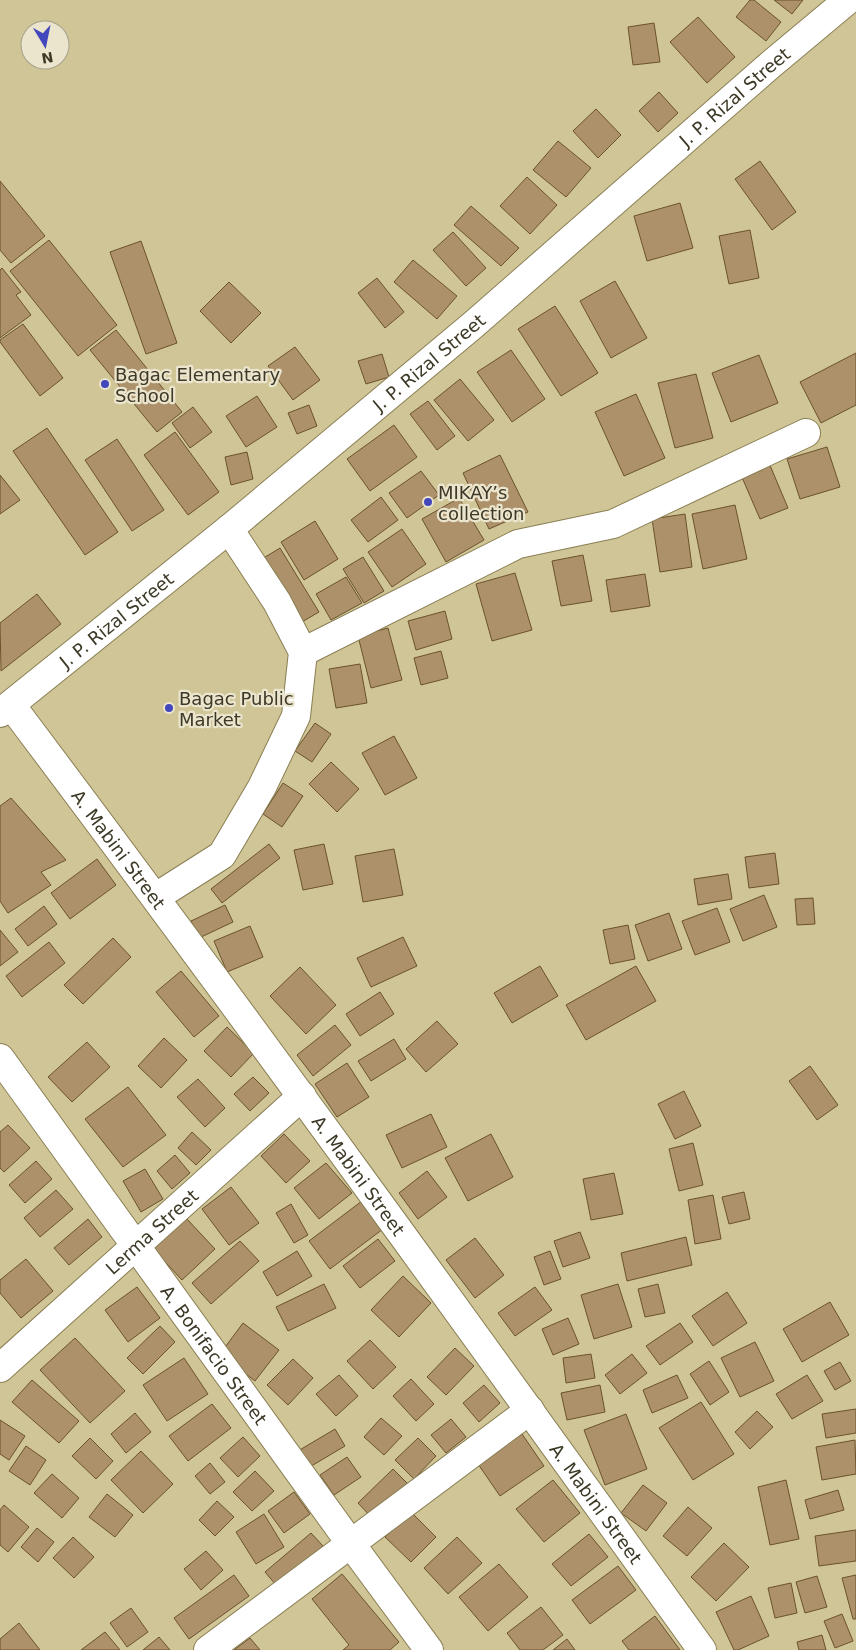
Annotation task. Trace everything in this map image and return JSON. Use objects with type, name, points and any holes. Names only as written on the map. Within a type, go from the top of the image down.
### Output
[{"type":"street","name":"J. P. Rizal Street","points":[[6,709],[229,529],[473,325],[769,66],[848,0]]},
{"type":"street","points":[[303,652],[518,544],[612,524],[806,433]]},
{"type":"street","points":[[156,897],[222,855],[262,787],[296,716],[303,652],[277,602],[229,529]]},
{"type":"street","name":"A. Mabini Street","points":[[6,709],[156,897],[530,1410],[702,1650]]},
{"type":"street","name":"A. Bonifacio Street","points":[[0,1058],[429,1650]]},
{"type":"street","name":"Lerma Street","points":[[0,1368],[302,1096]]},
{"type":"street","points":[[208,1650],[530,1410]]},
{"type":"building","points":[[750,0],[754,0],[781,22],[766,41],[736,17]]},
{"type":"building","points":[[774,0],[803,0],[792,14]]},
{"type":"building","points":[[698,17],[735,57],[707,83],[670,42]]},
{"type":"building","points":[[654,23],[660,62],[633,65],[628,27]]},
{"type":"building","points":[[659,92],[678,113],[658,132],[639,111]]},
{"type":"building","points":[[596,109],[621,135],[598,158],[573,131]]},
{"type":"building","points":[[558,141],[591,168],[566,197],[533,170]]},
{"type":"building","points":[[760,161],[796,212],[772,230],[735,179]]},
{"type":"building","points":[[527,177],[557,205],[530,234],[500,206]]},
{"type":"building","points":[[0,181],[45,236],[11,263],[0,250]]},
{"type":"building","points":[[680,203],[693,248],[647,261],[634,216]]},
{"type":"building","points":[[471,206],[519,248],[501,266],[454,225]]},
{"type":"building","points":[[750,230],[759,278],[729,284],[719,236]]},
{"type":"building","points":[[453,232],[486,268],[466,286],[433,250]]},
{"type":"building","points":[[49,240],[117,325],[78,356],[10,271]]},
{"type":"building","points":[[141,241],[177,343],[146,354],[110,252]]},
{"type":"building","points":[[413,260],[457,296],[437,319],[394,282]]},
{"type":"building","points":[[2,268],[21,292],[16,295],[31,315],[0,338],[0,270]]},
{"type":"building","points":[[377,278],[404,312],[385,328],[358,293]]},
{"type":"building","points":[[615,281],[647,338],[611,358],[580,301]]},
{"type":"building","points":[[229,282],[261,313],[231,343],[200,311]]},
{"type":"building","points":[[555,306],[598,373],[561,396],[518,329]]},
{"type":"building","points":[[23,324],[63,378],[40,396],[0,342],[0,340]]},
{"type":"building","points":[[116,330],[182,412],[157,432],[90,350]]},
{"type":"building","points":[[295,347],[320,380],[293,400],[268,366]]},
{"type":"building","points":[[511,350],[545,399],[512,422],[477,372]]},
{"type":"building","points":[[856,353],[856,405],[821,423],[800,382]]},
{"type":"building","points":[[382,354],[389,377],[366,384],[358,361]]},
{"type":"building","points":[[759,355],[778,403],[731,422],[712,373]]},
{"type":"building","points":[[696,374],[713,438],[675,448],[658,383]]},
{"type":"building","points":[[460,379],[494,420],[468,441],[434,400]]},
{"type":"building","points":[[636,394],[665,458],[624,476],[595,412]]},
{"type":"building","points":[[257,396],[277,427],[246,447],[226,416]]},
{"type":"building","points":[[428,401],[455,436],[437,450],[410,414]]},
{"type":"building","points":[[309,405],[317,426],[297,434],[288,413]]},
{"type":"building","points":[[193,407],[212,432],[190,448],[172,423]]},
{"type":"building","points":[[394,425],[417,457],[370,491],[347,459]]},
{"type":"building","points":[[47,428],[118,532],[85,555],[13,451]]},
{"type":"building","points":[[175,432],[219,492],[188,515],[144,455]]},
{"type":"building","points":[[117,439],[164,510],[132,531],[85,460]]},
{"type":"building","points":[[827,447],[840,487],[800,499],[787,459]]},
{"type":"building","points":[[247,452],[253,479],[231,485],[225,457]]},
{"type":"building","points":[[500,455],[528,512],[489,529],[463,473]]},
{"type":"building","points":[[769,463],[788,508],[760,519],[741,475]]},
{"type":"building","points":[[421,471],[439,495],[407,518],[389,493]]},
{"type":"building","points":[[0,475],[20,500],[0,514]]},
{"type":"building","points":[[381,497],[398,520],[368,542],[351,520]]},
{"type":"building","points":[[459,498],[484,540],[446,562],[422,519]]},
{"type":"building","points":[[735,505],[747,559],[703,569],[692,514]]},
{"type":"building","points":[[685,514],[692,567],[660,572],[652,519]]},
{"type":"building","points":[[315,521],[338,559],[304,580],[281,542]]},
{"type":"building","points":[[402,529],[426,564],[392,587],[368,552]]},
{"type":"building","points":[[280,548],[319,612],[295,626],[257,562]]},
{"type":"building","points":[[583,555],[592,601],[561,606],[552,561]]},
{"type":"building","points":[[363,557],[384,591],[364,603],[343,569]]},
{"type":"building","points":[[515,573],[532,630],[492,641],[476,584]]},
{"type":"building","points":[[645,574],[650,606],[611,612],[606,580]]},
{"type":"building","points":[[346,577],[362,603],[331,620],[316,594]]},
{"type":"building","points":[[37,594],[61,624],[1,671],[0,623]]},
{"type":"building","points":[[445,611],[452,639],[416,650],[408,621]]},
{"type":"building","points":[[388,628],[402,680],[371,688],[358,636]]},
{"type":"building","points":[[441,651],[448,678],[421,685],[414,658]]},
{"type":"building","points":[[360,664],[367,703],[336,708],[329,669]]},
{"type":"building","points":[[315,723],[331,734],[312,762],[295,751]]},
{"type":"building","points":[[394,736],[417,778],[385,795],[362,753]]},
{"type":"building","points":[[331,762],[359,789],[337,812],[309,784]]},
{"type":"building","points":[[283,783],[303,796],[282,827],[263,814]]},
{"type":"building","points":[[11,798],[66,860],[41,872],[51,885],[8,913],[0,901],[0,806]]},
{"type":"building","points":[[269,844],[280,858],[222,903],[211,889]]},
{"type":"building","points":[[324,844],[333,884],[303,890],[294,850]]},
{"type":"building","points":[[394,849],[403,895],[363,902],[355,856]]},
{"type":"building","points":[[775,853],[779,884],[749,888],[745,857]]},
{"type":"building","points":[[97,859],[116,885],[70,919],[51,893]]},
{"type":"building","points":[[728,874],[732,899],[698,905],[694,879]]},
{"type":"building","points":[[764,895],[777,927],[743,941],[730,909]]},
{"type":"building","points":[[813,898],[815,924],[797,925],[795,899]]},
{"type":"building","points":[[225,905],[233,922],[199,938],[191,921]]},
{"type":"building","points":[[44,906],[57,924],[28,946],[15,929]]},
{"type":"building","points":[[717,908],[730,942],[695,955],[682,921]]},
{"type":"building","points":[[669,913],[682,949],[648,961],[635,925]]},
{"type":"building","points":[[628,925],[635,959],[610,964],[603,930]]},
{"type":"building","points":[[250,926],[263,957],[227,972],[214,941]]},
{"type":"building","points":[[0,930],[18,952],[0,966]]},
{"type":"building","points":[[403,937],[417,966],[371,987],[357,958]]},
{"type":"building","points":[[113,938],[131,957],[83,1004],[64,985]]},
{"type":"building","points":[[49,942],[65,963],[22,997],[6,976]]},
{"type":"building","points":[[540,966],[558,996],[512,1023],[494,993]]},
{"type":"building","points":[[636,966],[656,1001],[586,1040],[566,1005]]},
{"type":"building","points":[[300,967],[336,1005],[306,1034],[270,996]]},
{"type":"building","points":[[181,971],[219,1016],[194,1037],[156,992]]},
{"type":"building","points":[[380,992],[394,1014],[360,1036],[346,1014]]},
{"type":"building","points":[[437,1021],[458,1044],[426,1072],[406,1049]]},
{"type":"building","points":[[335,1025],[351,1045],[313,1076],[297,1055]]},
{"type":"building","points":[[227,1027],[254,1053],[231,1077],[204,1051]]},
{"type":"building","points":[[164,1038],[187,1060],[161,1088],[138,1066]]},
{"type":"building","points":[[394,1039],[406,1059],[371,1081],[358,1061]]},
{"type":"building","points":[[87,1042],[110,1067],[72,1102],[48,1077]]},
{"type":"building","points":[[347,1063],[369,1097],[337,1117],[315,1084]]},
{"type":"building","points":[[810,1066],[838,1105],[817,1120],[789,1081]]},
{"type":"building","points":[[253,1077],[269,1093],[250,1111],[234,1094]]},
{"type":"building","points":[[198,1079],[225,1108],[205,1127],[177,1097]]},
{"type":"building","points":[[128,1087],[166,1135],[123,1167],[85,1119]]},
{"type":"building","points":[[684,1091],[701,1126],[675,1139],[658,1104]]},
{"type":"building","points":[[431,1114],[447,1147],[402,1168],[386,1135]]},
{"type":"building","points":[[8,1125],[30,1148],[4,1172],[0,1168],[0,1132]]},
{"type":"building","points":[[192,1132],[211,1150],[196,1165],[178,1148]]},
{"type":"building","points":[[284,1134],[310,1161],[286,1183],[261,1156]]},
{"type":"building","points":[[491,1134],[513,1177],[468,1201],[445,1158]]},
{"type":"building","points":[[693,1143],[703,1185],[679,1191],[669,1149]]},
{"type":"building","points":[[175,1155],[190,1173],[172,1189],[157,1171]]},
{"type":"building","points":[[36,1161],[52,1179],[25,1203],[9,1185]]},
{"type":"building","points":[[326,1163],[352,1193],[319,1219],[294,1188]]},
{"type":"building","points":[[145,1169],[163,1199],[141,1212],[123,1181]]},
{"type":"building","points":[[427,1171],[447,1197],[418,1219],[399,1193]]},
{"type":"building","points":[[614,1173],[623,1214],[591,1220],[583,1179]]},
{"type":"building","points":[[231,1187],[259,1223],[229,1245],[202,1209]]},
{"type":"building","points":[[56,1190],[73,1209],[40,1237],[24,1218]]},
{"type":"building","points":[[744,1192],[750,1219],[729,1224],[722,1197]]},
{"type":"building","points":[[713,1195],[721,1239],[695,1244],[688,1200]]},
{"type":"building","points":[[362,1201],[383,1229],[330,1269],[309,1241]]},
{"type":"building","points":[[291,1204],[308,1235],[294,1243],[276,1213]]},
{"type":"building","points":[[186,1218],[215,1249],[182,1280],[153,1249]]},
{"type":"building","points":[[88,1219],[102,1237],[69,1265],[54,1248]]},
{"type":"building","points":[[580,1232],[590,1258],[563,1267],[554,1241]]},
{"type":"building","points":[[686,1237],[692,1265],[627,1281],[621,1253]]},
{"type":"building","points":[[475,1238],[504,1275],[475,1298],[446,1260]]},
{"type":"building","points":[[378,1239],[395,1261],[360,1288],[343,1266]]},
{"type":"building","points":[[240,1241],[259,1261],[211,1304],[192,1283]]},
{"type":"building","points":[[297,1251],[312,1276],[277,1296],[263,1272]]},
{"type":"building","points":[[550,1251],[561,1279],[544,1285],[534,1257]]},
{"type":"building","points":[[26,1259],[53,1291],[21,1318],[0,1293],[0,1280]]},
{"type":"building","points":[[403,1276],[431,1303],[399,1337],[371,1310]]},
{"type":"building","points":[[324,1284],[336,1308],[288,1331],[276,1307]]},
{"type":"building","points":[[618,1284],[632,1327],[594,1339],[581,1295]]},
{"type":"building","points":[[658,1284],[665,1313],[645,1317],[638,1289]]},
{"type":"building","points":[[137,1287],[160,1318],[128,1342],[105,1310]]},
{"type":"building","points":[[535,1287],[552,1310],[515,1336],[498,1313]]},
{"type":"building","points":[[727,1292],[747,1323],[713,1346],[692,1316]]},
{"type":"building","points":[[830,1302],[849,1335],[802,1362],[783,1329]]},
{"type":"building","points":[[568,1318],[579,1344],[553,1355],[542,1329]]},
{"type":"building","points":[[243,1323],[279,1350],[255,1381],[220,1354]]},
{"type":"building","points":[[680,1323],[693,1342],[660,1365],[646,1346]]},
{"type":"building","points":[[160,1326],[175,1342],[143,1374],[127,1358]]},
{"type":"building","points":[[75,1338],[125,1391],[90,1423],[40,1370]]},
{"type":"building","points":[[370,1340],[396,1367],[373,1389],[347,1361]]},
{"type":"building","points":[[755,1342],[774,1381],[740,1397],[721,1358]]},
{"type":"building","points":[[455,1348],[474,1366],[446,1395],[427,1377]]},
{"type":"building","points":[[591,1354],[595,1378],[566,1383],[563,1358]]},
{"type":"building","points":[[632,1354],[647,1373],[620,1394],[605,1375]]},
{"type":"building","points":[[184,1358],[208,1394],[167,1421],[143,1385]]},
{"type":"building","points":[[293,1359],[313,1378],[288,1405],[267,1385]]},
{"type":"building","points":[[709,1361],[729,1392],[710,1405],[690,1374]]},
{"type":"building","points":[[840,1362],[851,1381],[835,1390],[824,1371]]},
{"type":"building","points":[[339,1375],[358,1396],[336,1416],[316,1394]]},
{"type":"building","points":[[677,1375],[688,1398],[652,1413],[643,1390]]},
{"type":"building","points":[[807,1375],[823,1401],[792,1419],[776,1394]]},
{"type":"building","points":[[411,1379],[434,1404],[416,1421],[393,1396]]},
{"type":"building","points":[[32,1380],[79,1421],[59,1443],[12,1402]]},
{"type":"building","points":[[484,1385],[500,1403],[479,1422],[463,1403]]},
{"type":"building","points":[[600,1385],[605,1412],[567,1420],[561,1393]]},
{"type":"building","points":[[701,1402],[734,1454],[693,1480],[659,1428]]},
{"type":"building","points":[[212,1404],[231,1428],[188,1461],[169,1436]]},
{"type":"building","points":[[856,1409],[856,1433],[826,1438],[822,1414]]},
{"type":"building","points":[[757,1411],[773,1427],[750,1449],[735,1432]]},
{"type":"building","points":[[135,1413],[151,1432],[126,1453],[111,1434]]},
{"type":"building","points":[[626,1414],[647,1469],[605,1485],[584,1430]]},
{"type":"building","points":[[381,1418],[402,1436],[384,1455],[364,1437]]},
{"type":"building","points":[[451,1419],[466,1437],[446,1453],[431,1435]]},
{"type":"building","points":[[0,1420],[25,1436],[9,1460],[0,1454]]},
{"type":"building","points":[[335,1429],[345,1446],[308,1468],[298,1451]]},
{"type":"building","points":[[522,1434],[544,1466],[500,1496],[478,1464]]},
{"type":"building","points":[[243,1437],[260,1456],[238,1477],[220,1458]]},
{"type":"building","points":[[90,1438],[113,1461],[96,1479],[72,1456]]},
{"type":"building","points":[[418,1438],[436,1456],[414,1479],[395,1460]]},
{"type":"building","points":[[855,1440],[856,1474],[822,1480],[816,1447]]},
{"type":"building","points":[[26,1446],[46,1460],[30,1485],[9,1471]]},
{"type":"building","points":[[141,1451],[173,1484],[143,1513],[111,1480]]},
{"type":"building","points":[[347,1457],[361,1477],[334,1495],[320,1475]]},
{"type":"building","points":[[210,1463],[225,1482],[210,1494],[195,1476]]},
{"type":"building","points":[[393,1469],[408,1484],[373,1519],[358,1503]]},
{"type":"building","points":[[255,1471],[274,1491],[252,1511],[233,1492]]},
{"type":"building","points":[[52,1474],[79,1498],[62,1518],[34,1493]]},
{"type":"building","points":[[553,1480],[580,1513],[544,1542],[516,1509]]},
{"type":"building","points":[[786,1480],[799,1539],[770,1545],[758,1487]]},
{"type":"building","points":[[643,1485],[667,1503],[646,1531],[621,1513]]},
{"type":"building","points":[[838,1490],[844,1510],[810,1519],[805,1500]]},
{"type":"building","points":[[294,1492],[310,1514],[284,1533],[268,1511]]},
{"type":"building","points":[[107,1494],[133,1515],[115,1537],[89,1517]]},
{"type":"building","points":[[217,1501],[234,1517],[215,1536],[199,1520]]},
{"type":"building","points":[[4,1505],[29,1527],[8,1552],[0,1545],[0,1510]]},
{"type":"building","points":[[688,1507],[712,1528],[687,1556],[663,1536]]},
{"type":"building","points":[[411,1512],[436,1537],[411,1562],[385,1537]]},
{"type":"building","points":[[264,1514],[284,1547],[256,1564],[236,1532]]},
{"type":"building","points":[[37,1528],[54,1542],[38,1562],[21,1547]]},
{"type":"building","points":[[856,1530],[856,1561],[819,1566],[815,1536]]},
{"type":"building","points":[[311,1533],[323,1546],[276,1585],[265,1572]]},
{"type":"building","points":[[589,1534],[608,1557],[571,1586],[552,1564]]},
{"type":"building","points":[[73,1537],[94,1557],[74,1578],[53,1558]]},
{"type":"building","points":[[457,1537],[482,1563],[448,1594],[424,1568]]},
{"type":"building","points":[[724,1543],[749,1567],[716,1601],[691,1577]]},
{"type":"building","points":[[206,1551],[223,1570],[201,1590],[184,1569]]},
{"type":"building","points":[[499,1564],[528,1597],[488,1631],[459,1597]]},
{"type":"building","points":[[618,1566],[636,1590],[590,1624],[572,1600]]},
{"type":"building","points":[[342,1574],[399,1642],[390,1650],[343,1650],[349,1645],[312,1599]]},
{"type":"building","points":[[234,1575],[249,1596],[189,1639],[174,1618]]},
{"type":"building","points":[[856,1575],[856,1619],[853,1619],[842,1578]]},
{"type":"building","points":[[817,1576],[827,1607],[805,1613],[796,1582]]},
{"type":"building","points":[[791,1583],[797,1613],[775,1618],[768,1588]]},
{"type":"building","points":[[751,1596],[769,1636],[734,1650],[716,1612]]},
{"type":"building","points":[[541,1607],[563,1635],[543,1650],[520,1650],[507,1633]]},
{"type":"building","points":[[131,1608],[148,1632],[127,1647],[110,1623]]},
{"type":"building","points":[[842,1614],[853,1641],[835,1648],[824,1621]]},
{"type":"building","points":[[655,1616],[680,1650],[629,1650],[622,1641]]},
{"type":"building","points":[[19,1623],[40,1650],[0,1650],[0,1639]]},
{"type":"building","points":[[105,1632],[120,1650],[81,1650]]},
{"type":"building","points":[[822,1635],[826,1650],[799,1650],[797,1642]]},
{"type":"building","points":[[159,1637],[170,1650],[143,1650]]},
{"type":"building","points":[[250,1638],[260,1650],[234,1650]]},
{"type":"building","points":[[567,1639],[575,1650],[553,1650]]},
{"type":"place","name":"Bagac Elementary School","points":[[105,384]]},
{"type":"place","name":"MIKAY’s collection","points":[[428,502]]},
{"type":"place","name":"Bagac Public Market","points":[[169,708]]}]
